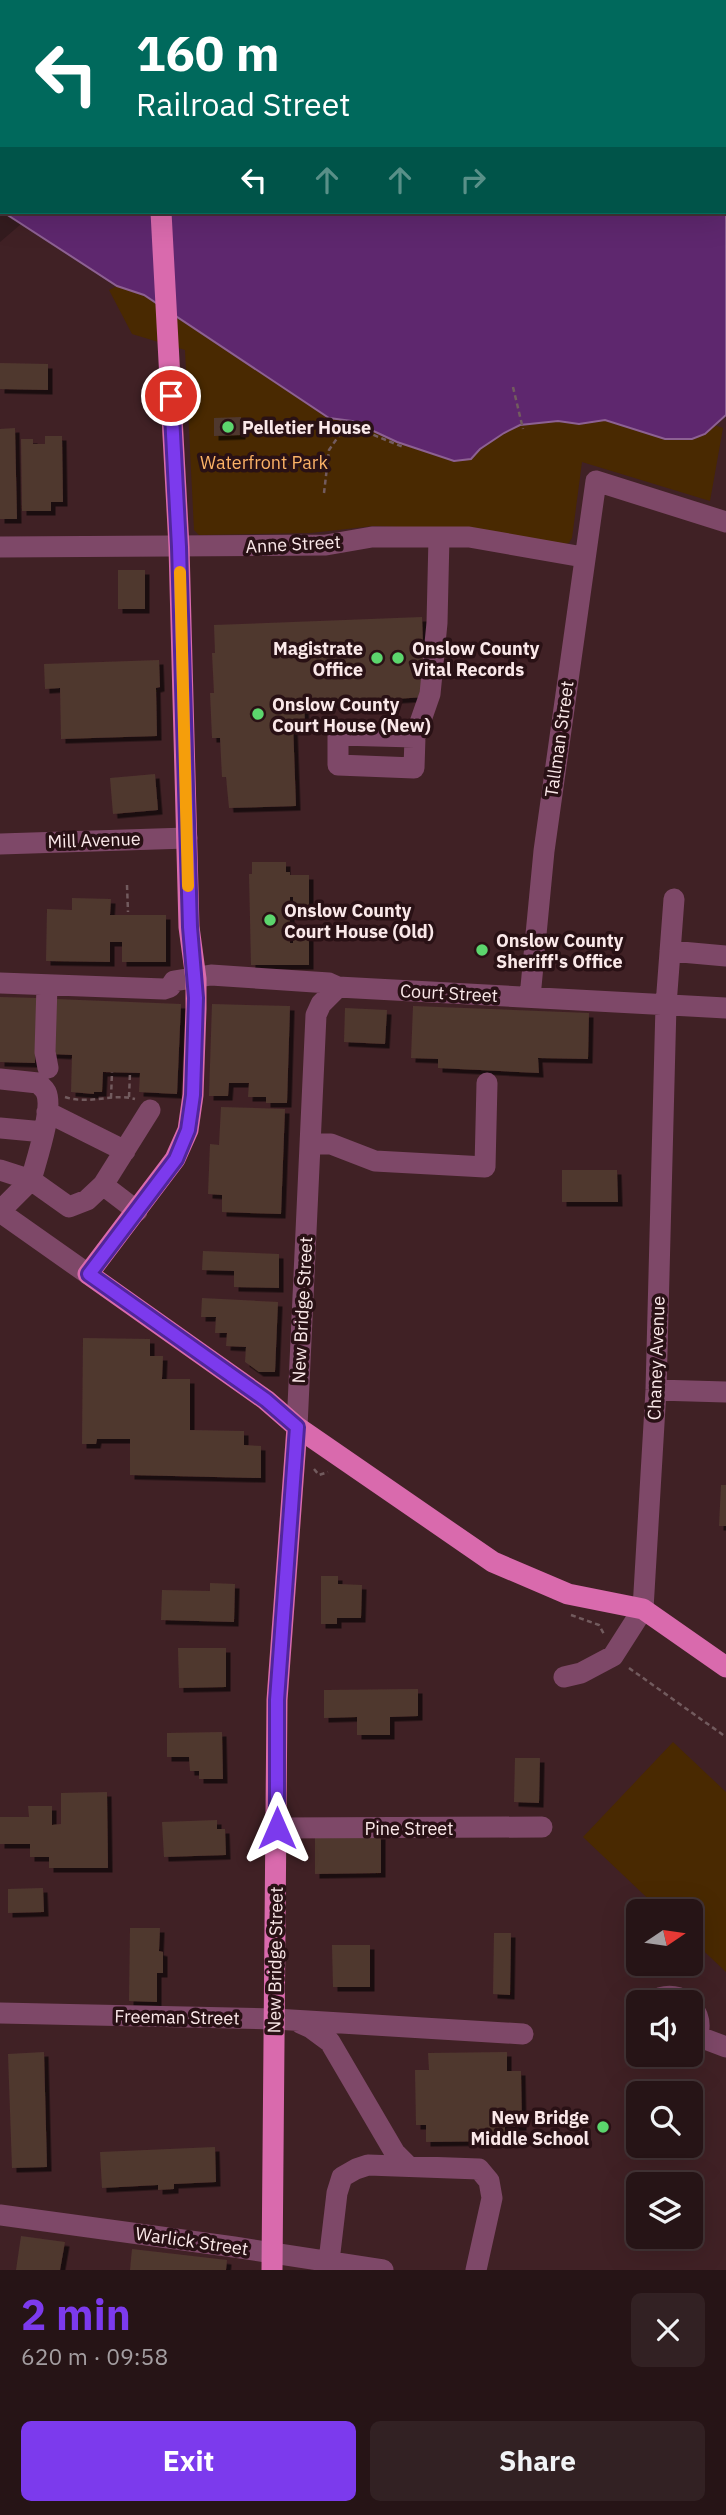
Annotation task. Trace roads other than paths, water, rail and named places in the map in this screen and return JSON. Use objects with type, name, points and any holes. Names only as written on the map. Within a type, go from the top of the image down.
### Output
[{"type":"main road","points":[[161,214],[179,547],[190,927],[185,980],[193,1095],[188,1130],[176,1159],[89,1274],[266,1400],[297,1427],[493,1562],[568,1594],[643,1609],[726,1667]]},
{"type":"main road","name":"New Bridge Street","points":[[272,2261],[284,2020],[277,1828],[277,1700],[297,1427]]},
{"type":"street","name":"Tallman Street","points":[[530,997],[545,844],[583,557],[596,481],[726,522]]},
{"type":"street","name":"Anne Street","points":[[0,547],[326,545],[372,537],[469,537],[583,557]]},
{"type":"street","points":[[415,737],[430,694],[437,623],[439,537]]},
{"type":"street","name":"Mill Avenue","points":[[0,844],[187,838]]},
{"type":"street","name":"Chaney Avenue","points":[[643,1609],[656,1390],[666,1005],[674,899]]},
{"type":"street","points":[[670,951],[726,956]]},
{"type":"street","name":"Court Street","points":[[0,971],[49,979]]},
{"type":"street","name":"Court Street","points":[[0,983],[49,979],[134,981],[167,975],[185,980],[211,975],[329,983],[338,987],[726,1008]]},
{"type":"street","points":[[48,1068],[45,1052],[49,979]]},
{"type":"street","name":"New Bridge Street","points":[[297,1427],[316,1015],[321,1004],[338,987]]},
{"type":"street","points":[[0,1079],[38,1083],[46,1092],[46,1122],[31,1180],[0,1212],[89,1274]]},
{"type":"street","points":[[310,1144],[331,1144],[375,1161],[485,1167],[487,1083]]},
{"type":"street","points":[[0,1170],[31,1180],[69,1207],[87,1200],[103,1185],[125,1151],[145,1105]]},
{"type":"street","points":[[0,1128],[46,1122],[125,1151]]},
{"type":"street","points":[[103,1185],[137,1211]]},
{"type":"street","points":[[656,1390],[726,1392]]},
{"type":"street","points":[[564,1677],[581,1673],[613,1656],[643,1609]]},
{"type":"street","name":"Pine Street","points":[[277,1828],[542,1827]]},
{"type":"street","name":"Freeman Street","points":[[0,2013],[284,2020],[523,2034]]},
{"type":"street","points":[[284,2020],[311,2028],[330,2042],[395,2153],[408,2166]]},
{"type":"street","points":[[703,2043],[726,2047]]},
{"type":"street","points":[[328,2261],[337,2193],[342,2176],[368,2165],[479,2169],[489,2180],[492,2198],[476,2270]]},
{"type":"street","name":"Warlick Street","points":[[0,2215],[272,2261],[328,2261],[383,2270]]},
{"type":"place","name":"Pelletier House","points":[[228,427]]},
{"type":"place","name":"Magistrate Office","points":[[377,658]]},
{"type":"place","name":"Onslow County Vital Records","points":[[398,658]]},
{"type":"place","name":"Onslow County Court House (New)","points":[[258,714]]},
{"type":"place","name":"Onslow County Court House (Old)","points":[[270,920]]},
{"type":"place","name":"Onslow County Sheriff's Office","points":[[482,950]]},
{"type":"place","name":"New Bridge Middle School","points":[[603,2127]]},
{"type":"park label","name":"Waterfront Park","points":[[264,462]]}]
